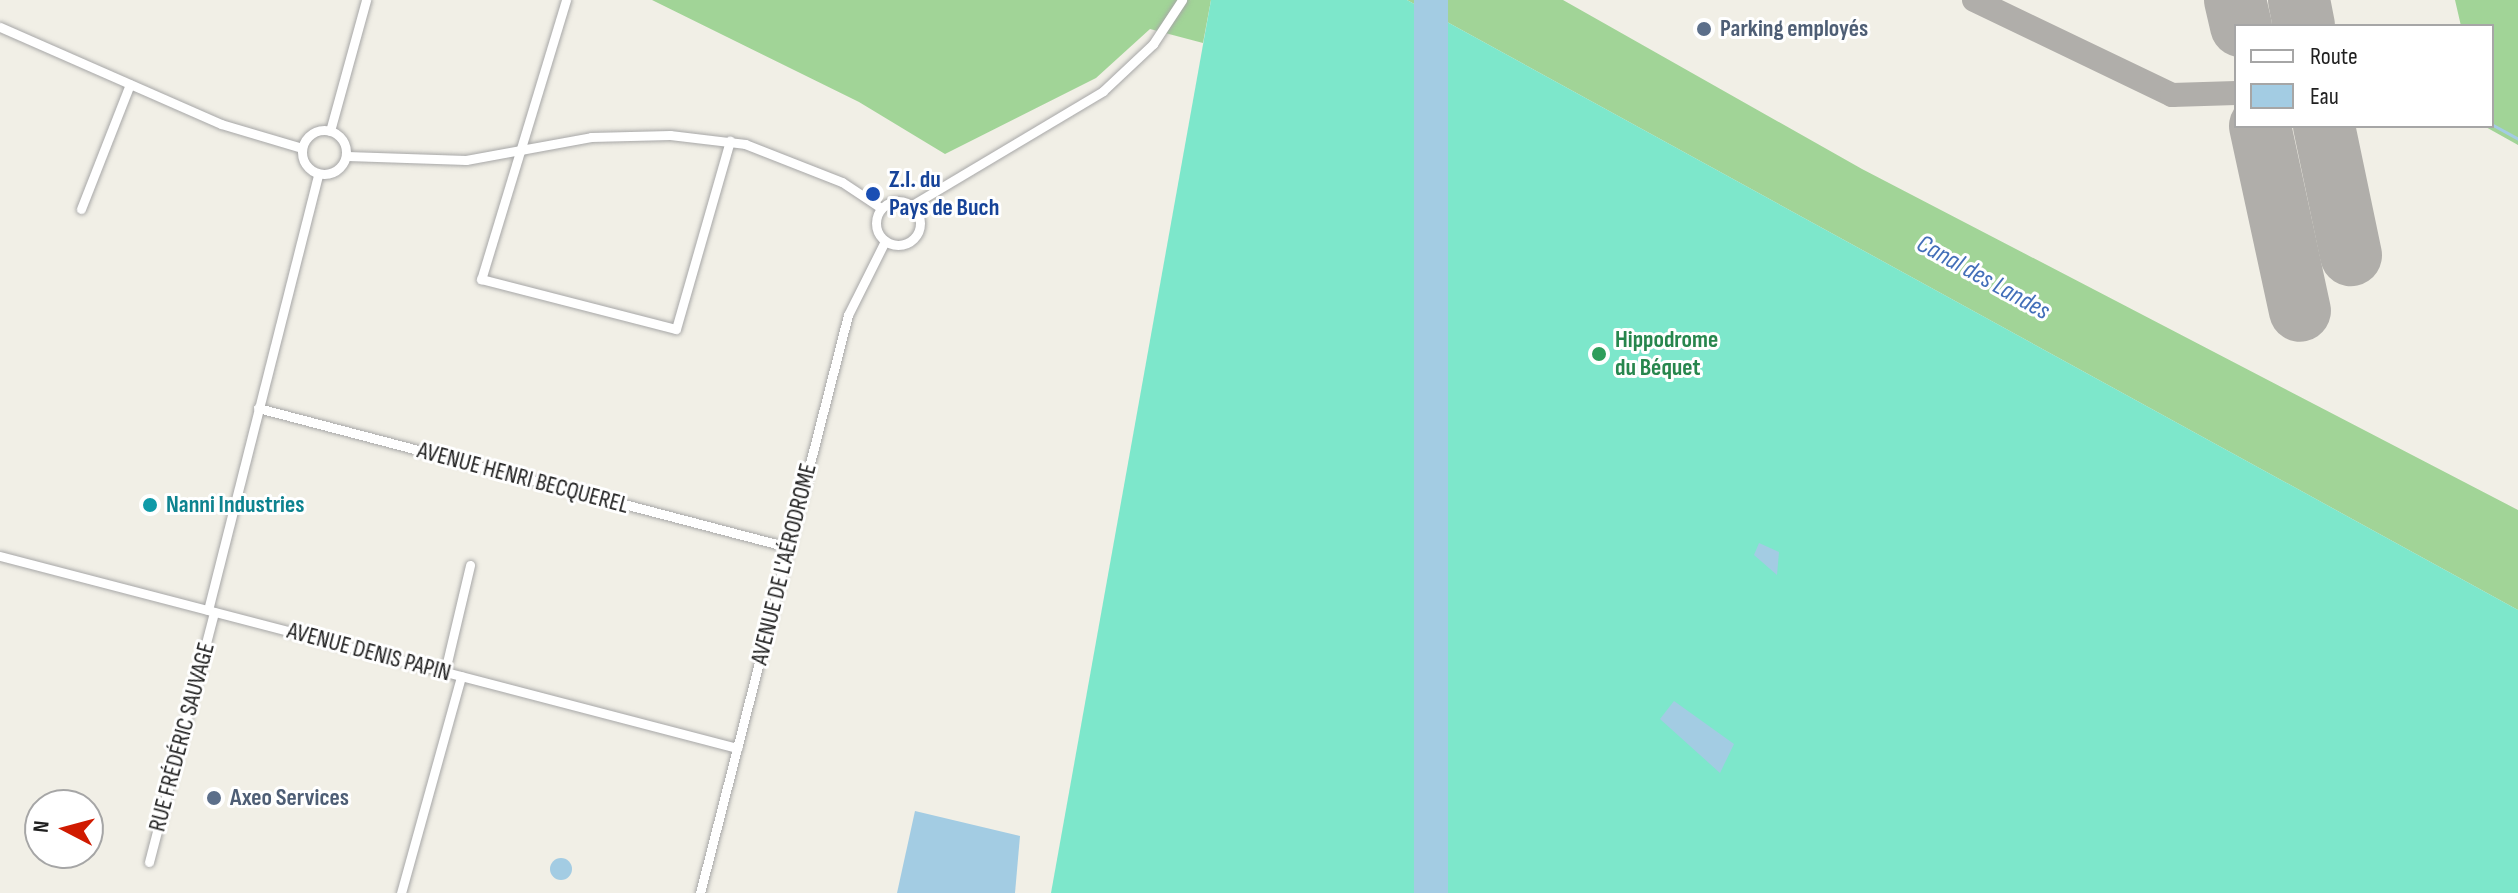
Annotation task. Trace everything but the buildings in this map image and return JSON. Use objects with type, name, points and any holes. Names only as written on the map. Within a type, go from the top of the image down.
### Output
[{"type":"street","points":[[330,131],[366,0]]},
{"type":"street","points":[[566,0],[481,279],[676,329],[730,141]]},
{"type":"street","points":[[912,205],[1103,91],[1153,44],[1182,0]]},
{"type":"street","points":[[0,27],[130,84],[302,148]]},
{"type":"street","points":[[81,209],[130,84]]},
{"type":"street","points":[[330,131],[343,139],[347,156],[339,170],[318,174],[306,166],[302,148],[312,134],[330,131]]},
{"type":"street","points":[[347,156],[466,160],[612,135],[730,141],[842,182],[881,208]]},
{"type":"street","name":"RUE FRÉDÉRIC SAUVAGE","points":[[149,862],[258,408],[318,174]]},
{"type":"street","points":[[899,200],[912,205],[920,223],[916,236],[905,244],[885,241],[875,221],[881,208],[899,200]]},
{"type":"street","name":"AVENUE DE L'AÉRODROME","points":[[700,893],[848,315],[885,241]]},
{"type":"street","name":"AVENUE HENRI BECQUEREL","points":[[258,408],[788,547]]},
{"type":"street","name":"AVENUE DENIS PAPIN","points":[[0,556],[737,748]]},
{"type":"street","points":[[445,671],[470,565]]},
{"type":"street","points":[[401,893],[461,676]]},
{"type":"green space","points":[[652,0],[1211,0],[1203,43],[1150,29],[1096,78],[945,154],[859,102]]},
{"type":"green space","name":"Hippodrome du Béquet","points":[[1211,0],[1407,0],[2518,610],[2518,893],[1051,893]]},
{"type":"green space","points":[[1407,0],[1563,0],[1862,169],[2518,510],[2518,610]]},
{"type":"green space","points":[[2455,0],[2518,0],[2518,145],[2488,128],[2494,128],[2494,24],[2461,24]]},
{"type":"water","points":[[1414,0],[1448,0],[1448,893],[1414,893]]},
{"type":"water","points":[[1759,543],[1779,552],[1777,575],[1754,555]]},
{"type":"water","points":[[1674,701],[1734,744],[1720,773],[1660,719]]},
{"type":"water","points":[[915,811],[1020,836],[1015,893],[897,893]]},
{"type":"water","points":[[561,858],[569,861],[572,869],[569,877],[561,880],[553,877],[550,869],[553,861]]},
{"type":"waterway","points":[[2494,126],[2518,139]]},
{"type":"taxiway","points":[[1974,0],[2172,95],[2234,93]]},
{"type":"runway","points":[[2235,0],[2241,24]]},
{"type":"runway","points":[[2299,0],[2304,24]]},
{"type":"runway","points":[[2260,128],[2300,311]]},
{"type":"runway","points":[[2324,128],[2351,255]]},
{"type":"place","name":"Parking employés","points":[[1704,29]]},
{"type":"place","name":"Z.I. du Pays de Buch","points":[[873,194]]},
{"type":"place","name":"Hippodrome du Béquet","points":[[1599,354]]},
{"type":"place","name":"Nanni Industries","points":[[150,505]]},
{"type":"place","name":"Axeo Services","points":[[214,798]]},
{"type":"water label","name":"Canal des Landes","points":[[1983,278]]}]
